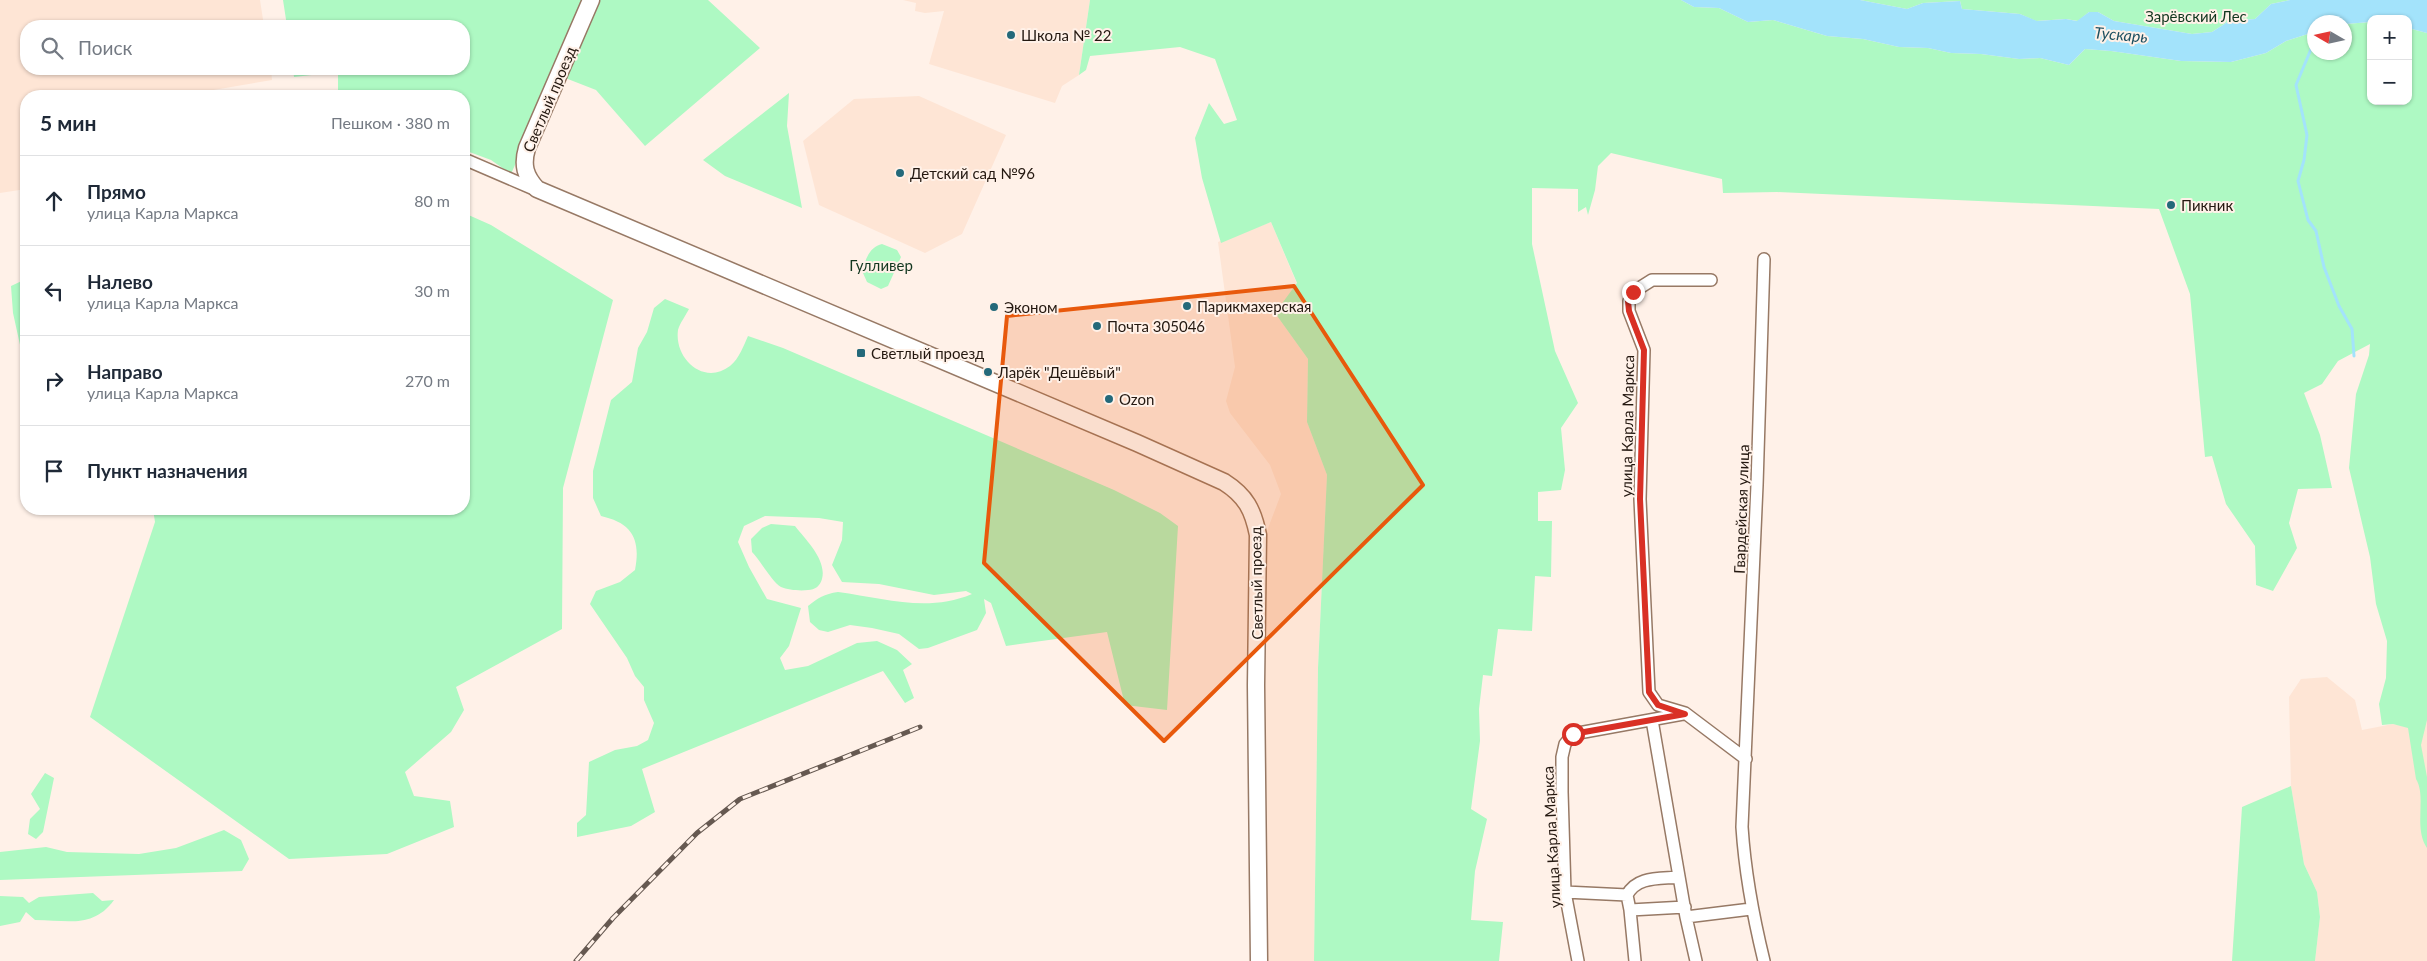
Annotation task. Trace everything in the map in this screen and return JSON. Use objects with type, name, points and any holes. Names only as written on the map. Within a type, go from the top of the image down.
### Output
[{"type":"street","name":"Светлый проезд","points":[[591,0],[524,159],[529,181],[537,189],[1137,443],[1224,482],[1247,501],[1254,513],[1258,534],[1256,685],[1259,961]]},
{"type":"street","points":[[470,162],[547,194]]},
{"type":"street","name":"Гвардейская улица","points":[[1746,759],[1764,260]]},
{"type":"street","name":"улица Карла Маркса","points":[[1712,280],[1652,280],[1633,292],[1628,301],[1629,311],[1644,350],[1640,499],[1649,692],[1658,705],[1685,714],[1746,759]]},
{"type":"street","name":"улица Карла Маркса","points":[[1578,961],[1566,892],[1562,792],[1562,757],[1565,744],[1573,734],[1685,714]]},
{"type":"street","points":[[1652,720],[1685,912],[1696,961]]},
{"type":"street","points":[[1746,759],[1742,827],[1745,867],[1751,909],[1764,961]]},
{"type":"street","points":[[1626,895],[1640,880],[1679,877]]},
{"type":"street","points":[[1566,892],[1626,895]]},
{"type":"street","points":[[1626,895],[1630,910],[1634,961]]},
{"type":"street","points":[[1630,910],[1685,912],[1751,909]]},
{"type":"highlighted area","points":[[1294,286],[1423,485],[1164,741],[984,563],[1007,316]]},
{"type":"shaded area","points":[[0,0],[260,0],[263,20],[20,20],[20,75],[272,75],[272,80],[214,90],[20,90],[20,190],[0,193]]},
{"type":"shaded area","name":"Школа № 22","points":[[903,0],[1090,0],[1079,75],[1062,86],[1055,103],[929,64],[944,11],[925,13],[915,11],[916,3]]},
{"type":"shaded area","name":"Детский сад №96","points":[[919,96],[1006,135],[962,234],[925,253],[819,205],[803,141],[854,99]]},
{"type":"shaded area","points":[[1271,222],[1297,284],[1275,313],[1308,359],[1307,422],[1327,475],[1318,668],[1314,961],[1265,961],[1263,718],[1267,531],[1281,494],[1270,465],[1230,413],[1226,401],[1235,367],[1218,242]]},
{"type":"shaded area","points":[[2327,677],[2355,700],[2362,730],[2393,724],[2408,727],[2427,719],[2427,961],[2315,961],[2320,917],[2317,892],[2304,864],[2291,786],[2289,697],[2301,679]]},
{"type":"green space","points":[[283,0],[708,0],[760,48],[645,146],[596,90],[555,74],[511,174],[491,160],[470,152],[470,90],[338,90],[338,75],[470,75],[470,20],[286,20]]},
{"type":"green space","points":[[1090,0],[1681,0],[1694,7],[1719,8],[1748,22],[1773,20],[1827,36],[1863,39],[1899,47],[1928,48],[1951,53],[1981,54],[2019,59],[2040,58],[2069,65],[2085,49],[2181,61],[2231,62],[2266,53],[2286,41],[2307,34],[2307,60],[2352,60],[2352,23],[2367,22],[2367,105],[2412,105],[2412,29],[2427,33],[2427,720],[2421,745],[2427,777],[2427,848],[2421,831],[2419,786],[2416,779],[2408,728],[2393,724],[2382,725],[2379,704],[2386,678],[2387,641],[2376,604],[2370,557],[2349,468],[2356,394],[2369,355],[2370,344],[2338,361],[2322,384],[2304,393],[2320,435],[2332,488],[2298,489],[2289,523],[2297,548],[2273,591],[2256,585],[2255,546],[2226,504],[2212,456],[2205,457],[2190,294],[2159,209],[1777,192],[1723,193],[1722,179],[1611,153],[1598,166],[1595,190],[1588,215],[1586,207],[1578,212],[1578,189],[1532,188],[1532,244],[1555,351],[1578,403],[1561,428],[1565,470],[1561,490],[1538,492],[1538,521],[1552,521],[1551,577],[1535,576],[1532,631],[1498,629],[1492,676],[1483,675],[1479,709],[1480,741],[1471,809],[1487,819],[1475,871],[1471,920],[1503,922],[1499,961],[1314,961],[1318,668],[1327,475],[1307,422],[1308,359],[1275,313],[1297,283],[1271,222],[1221,243],[1202,178],[1195,138],[1209,103],[1224,124],[1237,120],[1215,59],[1180,47],[1090,56],[1086,70],[1079,75]]},
{"type":"green space","name":"Зарёвский Лес","points":[[1860,0],[2290,0],[2271,4],[2255,19],[2229,21],[2212,32],[2192,34],[2114,21],[2098,12],[2089,12],[2078,21],[2066,19],[2036,21],[2020,14],[1962,9],[1960,1],[1923,3],[1907,9]]},
{"type":"green space","points":[[294,75],[312,75],[294,77]]},
{"type":"green space","points":[[789,93],[787,126],[802,208],[725,176],[703,160]]},
{"type":"green space","points":[[470,216],[491,225],[613,300],[563,488],[562,629],[456,687],[464,710],[451,732],[405,772],[414,796],[450,801],[454,827],[387,854],[289,859],[90,717],[155,522],[154,515],[470,515]]},
{"type":"green space","name":"Гулливер","points":[[882,244],[897,250],[901,257],[888,286],[881,289],[867,282],[863,273],[868,255],[874,248]]},
{"type":"green space","points":[[20,282],[20,345],[13,313],[11,286]]},
{"type":"green space","points":[[665,299],[689,309],[678,330],[678,341],[686,359],[701,371],[710,373],[730,366],[739,356],[748,336],[783,348],[1114,490],[1160,513],[1178,526],[1167,710],[1125,705],[1107,632],[1006,646],[991,603],[984,599],[986,613],[977,630],[928,648],[919,649],[899,634],[872,628],[850,625],[828,632],[819,630],[810,622],[808,606],[821,597],[833,593],[838,592],[922,603],[939,603],[972,594],[966,591],[934,595],[879,584],[842,582],[832,565],[842,540],[843,522],[819,518],[765,516],[744,526],[738,542],[749,567],[767,599],[801,608],[789,646],[780,658],[785,670],[808,666],[857,643],[877,641],[897,650],[912,664],[903,670],[914,698],[905,703],[883,671],[642,769],[655,812],[631,826],[577,837],[577,823],[586,815],[589,762],[615,750],[637,746],[648,740],[654,723],[644,700],[644,687],[635,676],[627,658],[590,604],[596,591],[620,582],[635,570],[637,559],[635,541],[627,528],[612,519],[601,516],[593,498],[593,471],[611,400],[632,382],[638,348],[647,332],[654,308]]},
{"type":"green space","points":[[771,524],[795,526],[810,544],[819,558],[823,572],[820,584],[817,587],[811,590],[791,590],[781,587],[774,581],[752,552],[751,539],[762,528]]},
{"type":"green space","points":[[45,773],[54,778],[43,832],[36,839],[28,834],[30,819],[40,809],[31,794]]},
{"type":"green space","points":[[2291,786],[2304,864],[2317,892],[2320,917],[2315,961],[2232,961],[2242,807]]},
{"type":"green space","points":[[224,830],[241,840],[249,859],[242,871],[0,880],[0,852],[46,847],[67,852],[139,854],[176,848]]},
{"type":"green space","points":[[93,893],[102,901],[114,900],[106,909],[88,919],[79,921],[35,920],[26,912],[20,922],[0,926],[0,896],[23,897],[29,903],[39,897]]},
{"type":"water","name":"Тускарь","points":[[1681,0],[1860,0],[1907,9],[1923,3],[1960,1],[1962,9],[2020,14],[2037,21],[2066,19],[2077,21],[2089,12],[2098,12],[2114,21],[2192,34],[2212,32],[2229,21],[2255,19],[2271,4],[2290,0],[2427,0],[2427,33],[2412,29],[2412,15],[2367,15],[2367,22],[2352,23],[2352,15],[2307,15],[2307,34],[2286,41],[2266,53],[2231,62],[2181,61],[2085,49],[2069,65],[2040,58],[2019,59],[1981,54],[1951,53],[1928,48],[1899,47],[1863,39],[1827,36],[1773,20],[1748,22],[1719,8],[1694,7]]},
{"type":"waterway","points":[[2307,59],[2296,85],[2307,135],[2304,160],[2298,181],[2308,220],[2316,231],[2324,267],[2339,306],[2352,329],[2354,356]]},
{"type":"railway","points":[[576,961],[613,918],[697,833],[740,799],[920,727]]},
{"type":"place","name":"Школа № 22","points":[[1011,35]]},
{"type":"place","name":"Детский сад №96","points":[[900,173]]},
{"type":"place","name":"Пикник","points":[[2171,205]]},
{"type":"place","name":"Парикмахерская","points":[[1187,306]]},
{"type":"place","name":"Эконом","points":[[994,307]]},
{"type":"place","name":"Почта 305046","points":[[1097,326]]},
{"type":"place","name":"Светлый проезд","points":[[861,353]]},
{"type":"place","name":"Ларёк \"Дешёвый\"","points":[[988,372]]},
{"type":"place","name":"Ozon","points":[[1109,399]]},
{"type":"route","points":[[1573,734],[1685,714],[1658,705],[1652,699],[1649,692],[1640,499],[1644,350],[1629,311],[1628,301],[1633,292]]}]
